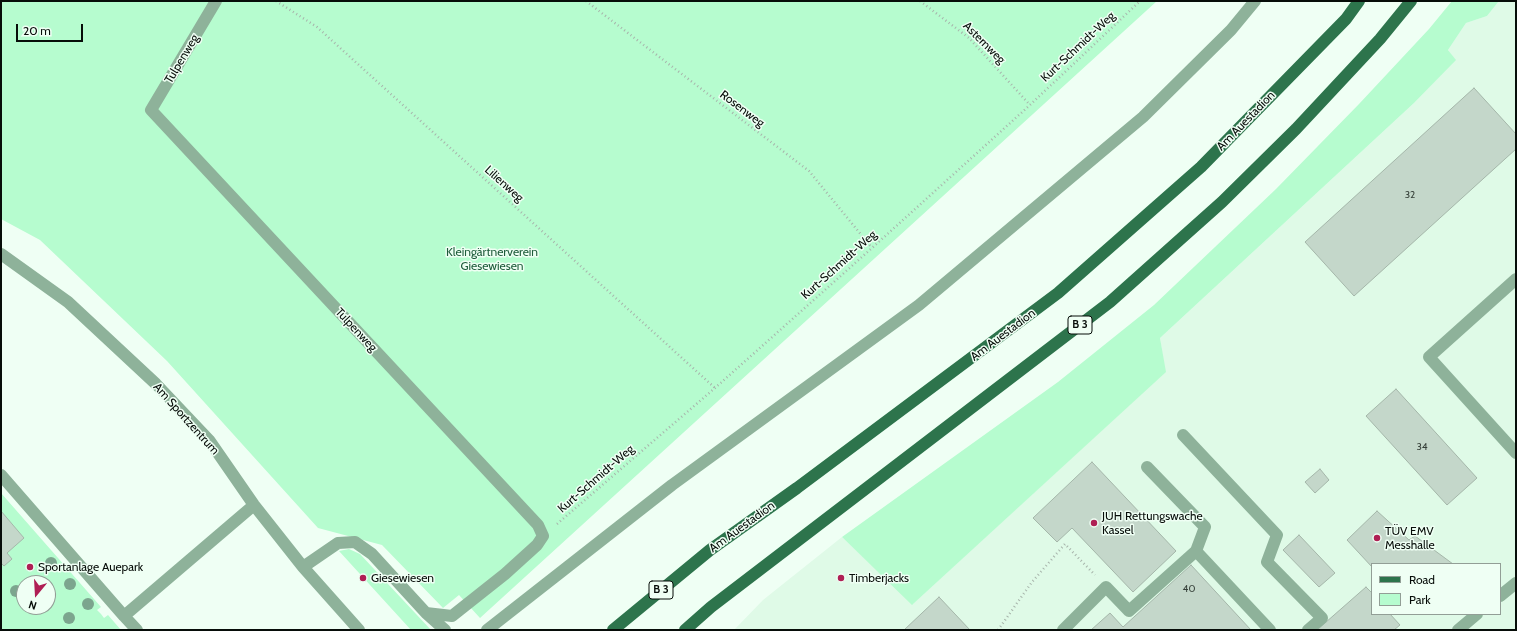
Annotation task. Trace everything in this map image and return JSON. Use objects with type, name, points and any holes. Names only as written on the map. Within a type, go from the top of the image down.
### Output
[{"type":"main road","name":"Am Auestadion","points":[[613,630],[710,550],[797,488],[1058,293],[1201,167],[1346,19],[1359,1]]},
{"type":"main road","name":"B 3","points":[[685,630],[712,607],[1110,302],[1222,202],[1296,130],[1380,39],[1411,1]]},
{"type":"street","name":"Tulpenweg","points":[[216,1],[151,110],[533,519],[538,525],[543,536]]},
{"type":"street","points":[[487,630],[672,485],[919,305],[1143,117],[1230,30],[1255,1]]},
{"type":"street","name":"Am Sportzentrum","points":[[1,254],[68,302],[156,384],[209,440],[254,505],[303,567],[359,630]]},
{"type":"street","points":[[1516,279],[1429,357],[1516,453]]},
{"type":"street","points":[[1183,435],[1277,535],[1266,562],[1322,618],[1308,630]]},
{"type":"street","points":[[1062,630],[1106,587],[1129,611],[1196,551],[1205,528],[1147,467]]},
{"type":"street","points":[[1,475],[137,630]]},
{"type":"street","points":[[124,616],[254,505]]},
{"type":"street","points":[[426,613],[452,616],[505,574],[537,545],[543,536]]},
{"type":"street","points":[[303,567],[338,543],[355,542],[372,554],[426,613],[445,630]]},
{"type":"street","points":[[1196,551],[1270,630]]},
{"type":"street","points":[[1501,595],[1516,583]]},
{"type":"street","points":[[695,630],[712,607]]},
{"type":"street","points":[[1458,630],[1476,615]]},
{"type":"path","name":"Lilienweg","points":[[276,1],[317,27],[715,388]]},
{"type":"path","name":"Rosenweg","points":[[586,1],[809,172],[872,248]]},
{"type":"path","name":"Asternweg","points":[[920,1],[969,38],[1030,105]]},
{"type":"path","name":"Kurt-Schmidt-Weg","points":[[543,536],[715,388],[872,248],[1030,105],[1140,1]]},
{"type":"path","points":[[998,630],[1032,582],[1065,544],[1106,587]]},
{"type":"shaded area","points":[[1499,1],[1516,1],[1516,630],[734,630],[763,600],[842,537],[913,604],[1165,372],[1160,338],[1414,103],[1455,60],[1448,50],[1466,23],[1487,16]]},
{"type":"green space","name":"Kleingärtnerverein Giesewiesen","points":[[1,1],[1157,1],[480,618],[459,595],[443,608],[382,545],[318,528],[167,361],[40,240],[1,219]]},
{"type":"green space","points":[[1452,1],[1499,1],[1487,16],[1466,23],[1448,50],[1456,60],[1414,103],[1160,338],[1166,372],[912,605],[842,537],[1058,382],[1154,305],[1276,189],[1359,104],[1429,29]]},
{"type":"green space","name":"Sportanlage Auepark","points":[[1,493],[101,607],[97,610],[104,618],[108,615],[121,630],[1,630]]},
{"type":"green space","points":[[349,549],[360,554],[431,630],[411,630],[339,551]]},
{"type":"building","points":[[1474,88],[1516,134],[1516,149],[1354,296],[1305,242]]},
{"type":"building","points":[[1396,389],[1477,478],[1447,505],[1366,416]]},
{"type":"building","name":"JUH Rettungswache Kassel","points":[[1092,462],[1176,551],[1133,592],[1072,528],[1057,542],[1033,518]]},
{"type":"building","points":[[1320,469],[1329,480],[1315,493],[1305,482]]},
{"type":"building","points":[[1,511],[24,538],[7,553],[12,559],[4,566],[1,563]]},
{"type":"building","name":"TÜV EMV Messhalle","points":[[1377,511],[1409,540],[1415,536],[1452,563],[1371,563],[1371,566],[1347,540]]},
{"type":"building","points":[[1299,535],[1335,573],[1319,587],[1283,550]]},
{"type":"building","points":[[1191,565],[1251,630],[1091,630],[1110,613],[1123,627]]},
{"type":"building","points":[[1366,587],[1371,592],[1371,615],[1391,615],[1400,625],[1394,630],[1317,630]]},
{"type":"building","points":[[939,597],[970,630],[904,630]]},
{"type":"place","name":"JUH Rettungswache Kassel","points":[[1094,523]]},
{"type":"place","name":"TÜV EMV Messhalle","points":[[1377,538]]},
{"type":"place","name":"Sportanlage Auepark","points":[[30,567]]},
{"type":"place","name":"Giesewiesen","points":[[363,578]]},
{"type":"place","name":"Timberjacks","points":[[841,578]]}]
